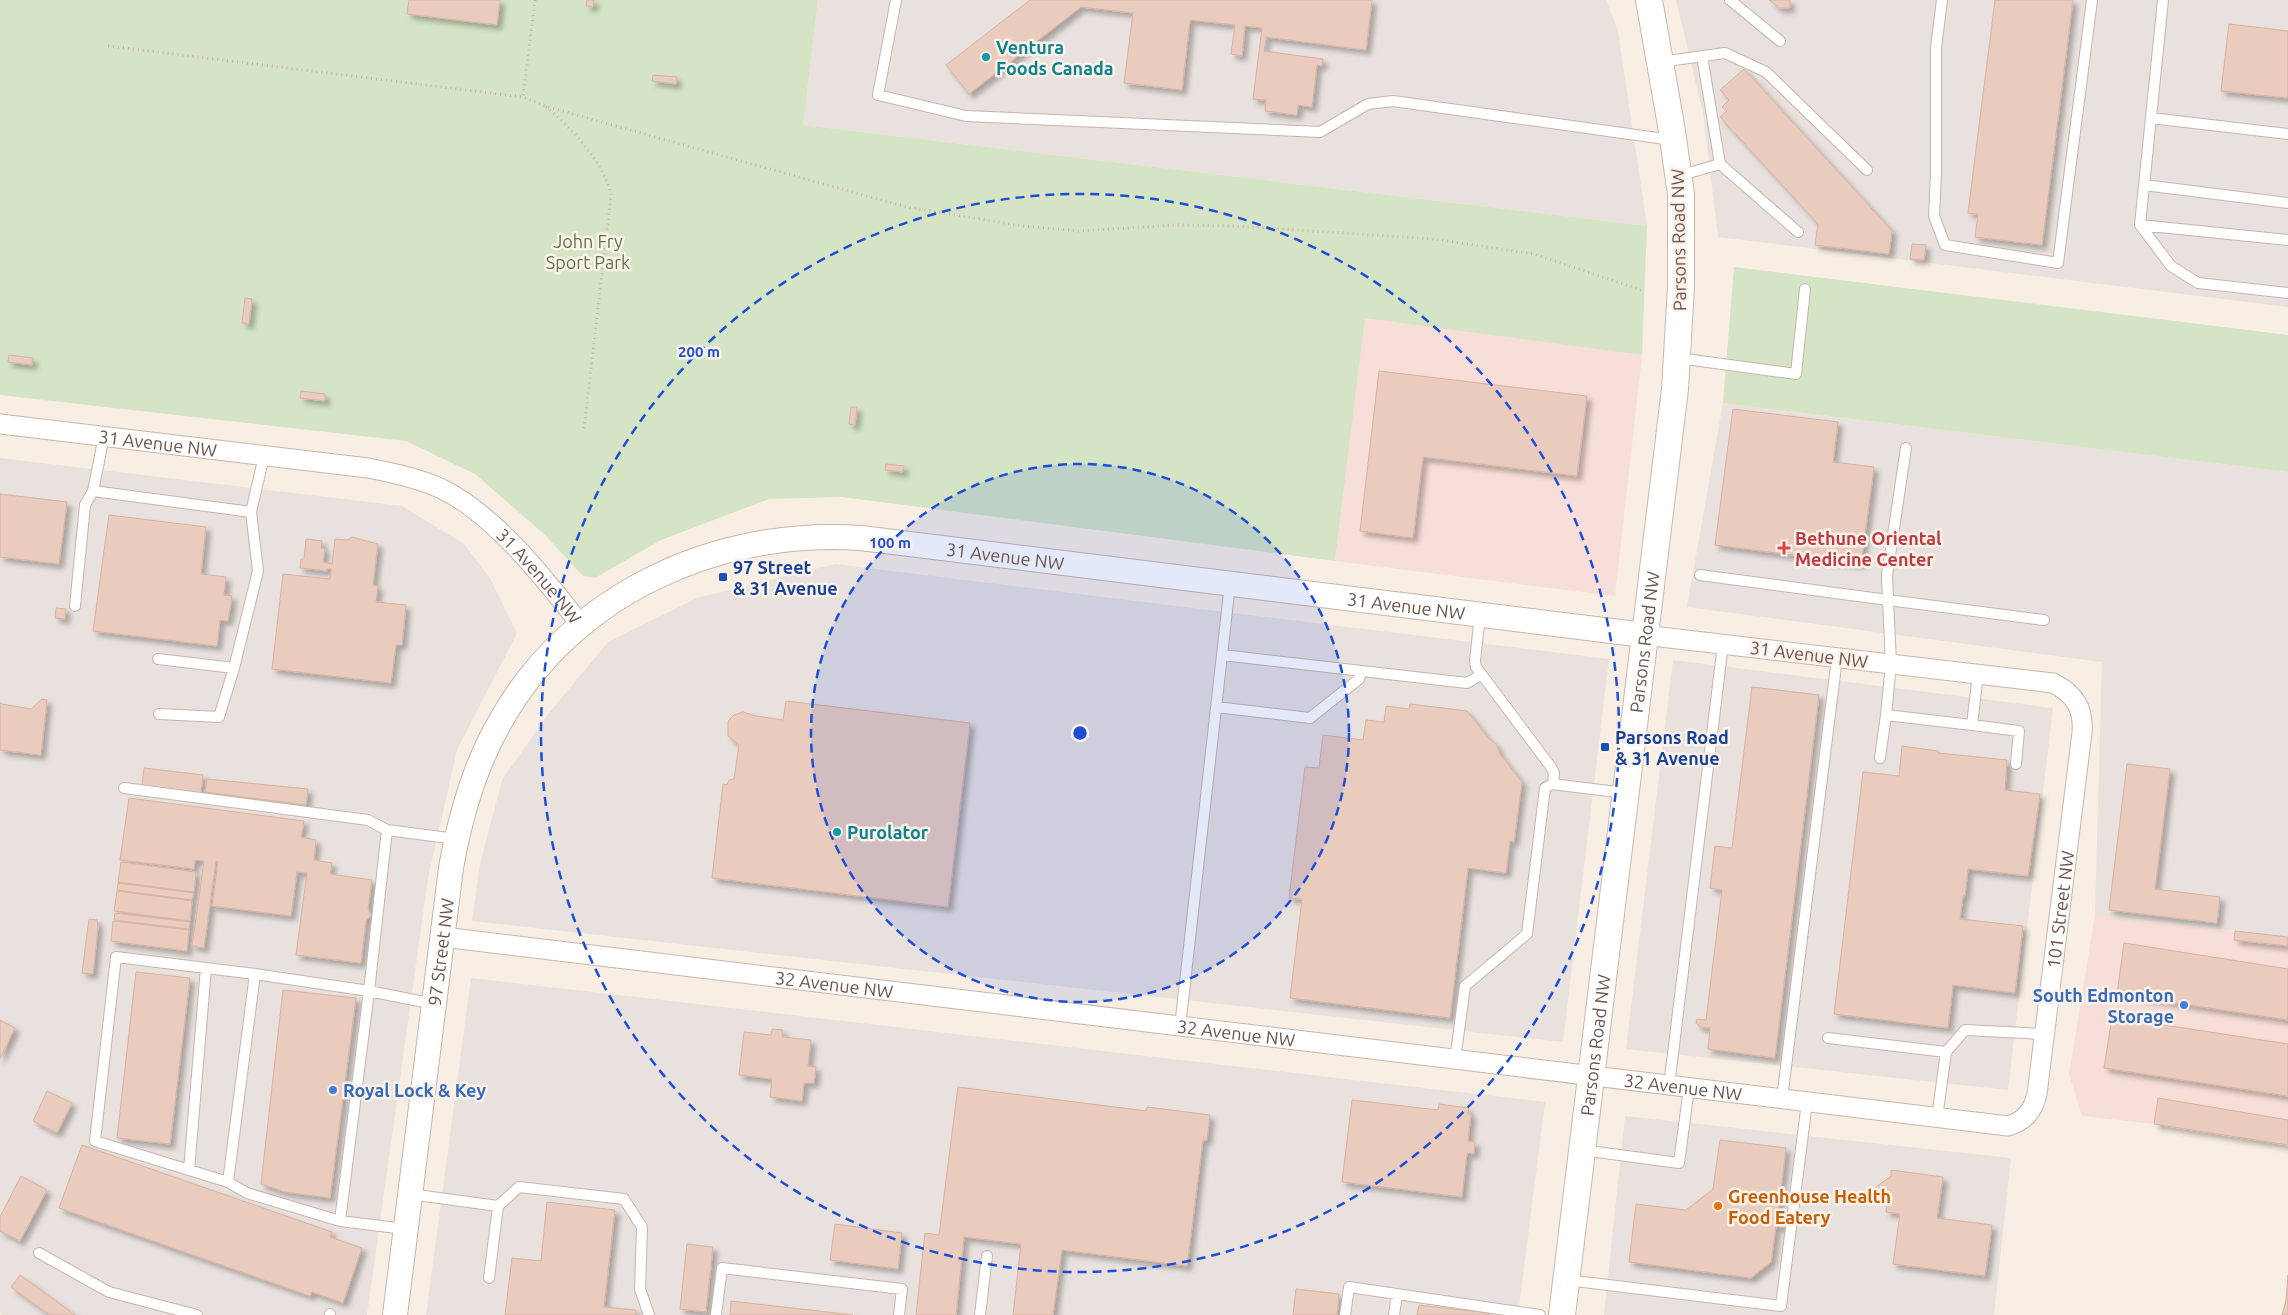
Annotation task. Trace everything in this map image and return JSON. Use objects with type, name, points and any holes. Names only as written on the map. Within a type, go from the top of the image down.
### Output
[{"type":"main road","name":"Parsons Road NW","points":[[1562,1315],[1677,358],[1682,242],[1678,176],[1649,0]]},
{"type":"street","name":"31 Avenue NW","points":[[0,424],[368,468],[424,482],[454,496],[491,524],[581,625],[614,601],[683,563],[740,547],[798,537],[829,536],[862,538],[1644,635],[2053,683],[2064,688],[2079,704]]},
{"type":"street","name":"97 Street NW","points":[[395,1315],[456,839],[473,782],[500,720],[534,673],[581,625]]},
{"type":"street","name":"101 Street NW","points":[[2028,1116],[2037,1094],[2082,733],[2082,715],[2079,704]]},
{"type":"street","name":"32 Avenue NW","points":[[442,937],[1937,1118],[2008,1126],[2016,1124],[2028,1116]]},
{"type":"lane","points":[[896,0],[878,95],[966,116],[1320,132],[1368,104],[1393,101],[1673,140]]},
{"type":"lane","points":[[1730,0],[1780,41]]},
{"type":"lane","points":[[1942,0],[1936,48],[1934,216],[1945,245],[2058,263],[2092,0]]},
{"type":"lane","points":[[2163,0],[2140,225],[2171,266],[2198,282],[2288,293]]},
{"type":"lane","points":[[1660,62],[1725,53],[1766,72],[1867,170]]},
{"type":"lane","points":[[1702,56],[1720,164],[1798,232]]},
{"type":"lane","points":[[2151,118],[2288,134]]},
{"type":"lane","points":[[1678,176],[1720,164]]},
{"type":"lane","points":[[2144,185],[2288,203]]},
{"type":"lane","points":[[2140,225],[2288,240]]},
{"type":"lane","points":[[1677,358],[1796,374],[1805,288]]},
{"type":"lane","points":[[75,606],[85,505],[93,491],[104,436]]},
{"type":"lane","points":[[1880,758],[1892,664],[1887,575],[1906,448]]},
{"type":"lane","points":[[159,714],[219,717],[234,668],[258,571],[251,512],[264,456]]},
{"type":"lane","points":[[93,491],[251,512]]},
{"type":"lane","points":[[1700,575],[2044,620]]},
{"type":"lane","points":[[1180,1027],[1230,584]]},
{"type":"lane","points":[[1480,615],[1475,661],[1481,675],[1551,767],[1554,773],[1553,784]]},
{"type":"lane","points":[[1669,1086],[1723,644]]},
{"type":"lane","points":[[1222,655],[1467,683],[1474,681],[1481,675]]},
{"type":"lane","points":[[1782,1099],[1837,658]]},
{"type":"lane","points":[[158,659],[234,668]]},
{"type":"lane","points":[[1216,707],[1310,718],[1359,679],[1361,672]]},
{"type":"lane","points":[[1972,725],[1978,674]]},
{"type":"lane","points":[[1886,715],[2018,732],[2016,764]]},
{"type":"lane","points":[[1455,1060],[1465,986],[1527,934],[1544,794],[1548,785],[1553,784],[1625,793]]},
{"type":"lane","points":[[124,788],[368,820],[387,830],[456,839]]},
{"type":"lane","points":[[340,1221],[387,830]]},
{"type":"lane","points":[[406,1229],[340,1221],[247,1193],[228,1182],[95,1141],[116,958],[255,974],[369,991],[434,1004]]},
{"type":"lane","points":[[189,1170],[206,968]]},
{"type":"lane","points":[[228,1182],[255,974]]},
{"type":"lane","points":[[1937,1118],[1946,1052],[1965,1030],[2044,1034]]},
{"type":"lane","points":[[1828,1038],[1946,1052]]},
{"type":"lane","points":[[1581,1150],[1679,1163],[1689,1088]]},
{"type":"lane","points":[[1566,1280],[1781,1306],[1807,1102]]},
{"type":"lane","points":[[489,1278],[498,1206],[519,1187],[624,1199],[642,1227],[640,1289],[649,1315]]},
{"type":"lane","points":[[410,1194],[498,1206]]},
{"type":"lane","points":[[39,1253],[109,1292],[197,1315]]},
{"type":"lane","points":[[980,1315],[987,1256]]},
{"type":"lane","points":[[716,1315],[722,1268],[902,1288],[899,1315]]},
{"type":"lane","points":[[1345,1315],[1349,1287],[1496,1312],[1540,1315]]},
{"type":"lane","points":[[1394,1315],[1397,1294]]},
{"type":"path","points":[[524,97],[535,0]]},
{"type":"path","points":[[108,46],[524,97],[544,105],[906,207],[1023,226],[1079,230],[1175,225],[1235,226],[1434,238],[1534,254],[1641,290]]},
{"type":"path","points":[[544,105],[566,124],[584,146],[604,177],[611,196],[584,429]]},
{"type":"shaded area","points":[[818,0],[1606,0],[1618,31],[1647,226],[803,125]]},
{"type":"shaded area","points":[[1676,0],[2288,0],[2288,307],[1718,237],[1703,113]]},
{"type":"shaded area","points":[[1365,317],[1642,355],[1615,596],[1335,561]]},
{"type":"shaded area","points":[[1723,403],[2288,472],[2288,937],[2095,915],[2102,662],[1687,607]]},
{"type":"shaded area","points":[[0,458],[402,506],[464,544],[490,578],[517,633],[457,750],[428,878],[367,1315],[3,1315],[0,1313]]},
{"type":"shaded area","points":[[835,564],[1609,659],[1563,1042],[472,921],[480,864],[502,780],[548,714],[608,642],[697,598]]},
{"type":"shaded area","points":[[1673,660],[2053,708],[2008,1090],[1626,1049]]},
{"type":"shaded area","name":"South Edmonton Storage","points":[[2095,915],[2288,937],[2288,1145],[2154,1124],[2082,1116],[2069,1074]]},
{"type":"shaded area","points":[[471,978],[1545,1102],[1518,1315],[426,1315]]},
{"type":"shaded area","points":[[1625,1116],[2011,1158],[1994,1315],[1604,1315]]},
{"type":"green space","name":"John Fry Sport Park","points":[[0,0],[818,0],[803,125],[1647,226],[1642,355],[1365,318],[1335,561],[842,497],[769,499],[661,540],[595,578],[583,576],[544,534],[475,474],[406,441],[0,395]]},
{"type":"green space","points":[[1734,267],[2288,335],[2288,472],[1723,403]]},
{"type":"building","points":[[409,0],[500,0],[497,25],[407,14]]},
{"type":"building","points":[[587,0],[594,0],[593,7],[586,6]]},
{"type":"building","name":"Ventura Foods Canada","points":[[1030,0],[1372,0],[1366,50],[1266,37],[1264,51],[1323,59],[1322,66],[1317,65],[1312,107],[1298,105],[1297,115],[1265,111],[1266,100],[1253,99],[1262,28],[1245,26],[1242,56],[1231,54],[1235,25],[1190,20],[1182,90],[1124,83],[1133,13],[1081,7],[969,94],[946,65]]},
{"type":"building","points":[[1769,0],[1790,0],[1790,8],[1779,8]]},
{"type":"building","points":[[1995,0],[2073,0],[2042,245],[1975,237],[1978,214],[1968,213]]},
{"type":"building","points":[[2229,24],[2288,31],[2288,98],[2221,91]]},
{"type":"building","points":[[1744,69],[1892,231],[1889,254],[1815,245],[1818,224],[1720,117],[1727,111],[1722,107],[1729,100],[1720,90]]},
{"type":"building","points":[[653,75],[677,77],[676,84],[652,81]]},
{"type":"building","points":[[1912,244],[1926,245],[1924,260],[1910,259]]},
{"type":"building","points":[[245,298],[252,299],[249,324],[242,323]]},
{"type":"building","points":[[9,355],[33,358],[32,365],[8,362]]},
{"type":"building","points":[[1379,371],[1587,396],[1577,476],[1423,457],[1413,538],[1360,531]]},
{"type":"building","points":[[301,391],[325,394],[325,401],[300,398]]},
{"type":"building","points":[[851,407],[857,407],[855,425],[849,424]]},
{"type":"building","points":[[1733,409],[1838,422],[1833,462],[1874,467],[1861,564],[1715,545]]},
{"type":"building","points":[[886,464],[904,466],[903,472],[885,470]]},
{"type":"building","points":[[0,494],[67,502],[59,564],[0,557]]},
{"type":"building","points":[[109,515],[206,527],[201,574],[226,577],[224,595],[232,596],[228,621],[220,620],[217,646],[93,631]]},
{"type":"building","points":[[352,537],[378,544],[373,585],[378,586],[376,602],[406,605],[402,645],[396,645],[391,683],[272,669],[283,574],[330,579],[331,569],[327,569],[327,571],[300,568],[301,559],[304,559],[306,539],[322,541],[321,548],[325,549],[323,562],[332,564],[335,539],[347,540]]},
{"type":"building","points":[[56,608],[66,609],[65,619],[55,618]]},
{"type":"building","points":[[1752,687],[1819,695],[1775,1058],[1708,1049],[1710,1028],[1700,1027],[1696,1023],[1697,1019],[1706,1020],[1722,890],[1710,888],[1715,846],[1732,848]]},
{"type":"building","points":[[42,699],[47,700],[41,755],[0,750],[0,702],[2,704],[31,709]]},
{"type":"building","name":"Purolator","points":[[786,701],[970,723],[948,907],[712,878],[723,784],[727,785],[729,780],[734,779],[739,745],[728,736],[728,721],[734,715],[743,712],[783,720]]},
{"type":"building","points":[[1410,704],[1467,711],[1488,738],[1496,744],[1500,754],[1522,782],[1514,842],[1510,841],[1506,873],[1468,868],[1450,1018],[1290,998],[1302,899],[1289,898],[1305,767],[1319,768],[1323,735],[1363,740],[1366,720],[1384,722],[1386,706],[1409,709]]},
{"type":"building","points":[[1902,746],[1938,751],[1938,753],[2007,760],[2005,790],[2040,794],[2028,876],[1968,869],[1960,919],[2023,926],[2015,993],[1953,985],[1948,1028],[1834,1014],[1863,772],[1899,776]]},
{"type":"building","points":[[2127,764],[2170,769],[2155,889],[2220,897],[2217,923],[2109,910]]},
{"type":"building","points":[[144,768],[203,775],[201,793],[142,785]]},
{"type":"building","points":[[207,779],[308,789],[306,805],[205,792]]},
{"type":"building","points":[[129,798],[304,821],[301,837],[316,840],[314,860],[332,863],[330,874],[372,880],[368,908],[371,915],[366,921],[361,963],[296,955],[307,873],[297,872],[291,916],[212,906],[218,862],[216,861],[204,948],[192,946],[204,861],[195,860],[194,869],[120,860]]},
{"type":"building","points":[[121,862],[196,872],[194,892],[118,882]]},
{"type":"building","points":[[118,883],[194,893],[192,900],[117,890]]},
{"type":"building","points":[[117,891],[192,901],[190,921],[114,911]]},
{"type":"building","points":[[115,913],[190,922],[189,929],[114,920]]},
{"type":"building","points":[[89,919],[97,920],[98,927],[93,974],[82,973]]},
{"type":"building","points":[[113,921],[189,930],[187,951],[111,941]]},
{"type":"building","points":[[2235,931],[2288,937],[2288,946],[2234,940]]},
{"type":"building","points":[[2124,943],[2288,969],[2288,1020],[2117,994]]},
{"type":"building","points":[[136,972],[190,978],[170,1144],[117,1138]]},
{"type":"building","points":[[283,990],[356,998],[330,1198],[285,1192],[261,1184]]},
{"type":"building","points":[[2112,1017],[2288,1044],[2288,1096],[2104,1068]]},
{"type":"building","points":[[0,1020],[15,1028],[0,1059]]},
{"type":"building","points":[[772,1029],[783,1030],[782,1037],[811,1040],[808,1066],[816,1067],[814,1083],[804,1083],[802,1101],[770,1097],[772,1079],[739,1075],[744,1032],[771,1035]]},
{"type":"building","points":[[958,1087],[1146,1111],[1147,1107],[1210,1115],[1207,1140],[1203,1140],[1187,1266],[1062,1250],[1053,1315],[1013,1315],[1021,1244],[964,1237],[956,1315],[916,1315],[925,1233],[939,1235]]},
{"type":"building","points":[[47,1091],[72,1103],[57,1133],[33,1121]]},
{"type":"building","points":[[2158,1098],[2288,1120],[2288,1145],[2154,1124]]},
{"type":"building","points":[[1352,1100],[1438,1110],[1439,1104],[1469,1108],[1468,1114],[1471,1114],[1468,1141],[1475,1142],[1474,1154],[1467,1153],[1462,1197],[1342,1182]]},
{"type":"building","points":[[1720,1140],[1786,1148],[1778,1214],[1788,1216],[1787,1228],[1776,1226],[1771,1262],[1751,1278],[1629,1262],[1636,1204],[1686,1210],[1713,1189]]},
{"type":"building","points":[[82,1145],[332,1232],[330,1237],[362,1248],[343,1303],[312,1292],[310,1296],[59,1208]]},
{"type":"building","points":[[1891,1170],[1943,1177],[1937,1218],[1992,1225],[1985,1276],[1893,1264],[1900,1214],[1886,1212],[1887,1202],[1876,1187],[1891,1176]]},
{"type":"building","points":[[21,1176],[47,1190],[20,1241],[0,1231],[0,1217]]},
{"type":"building","points":[[547,1202],[615,1210],[604,1307],[636,1310],[636,1315],[505,1315],[512,1258],[541,1261]]},
{"type":"building","points":[[835,1224],[902,1233],[898,1269],[830,1260]]},
{"type":"building","points":[[687,1244],[713,1247],[706,1312],[680,1309]]},
{"type":"building","points":[[20,1275],[75,1315],[50,1315],[11,1287]]},
{"type":"building","points":[[2288,1275],[2288,1315],[2282,1315],[2286,1300]]},
{"type":"building","points":[[1296,1289],[1339,1294],[1337,1315],[1293,1315]]},
{"type":"building","points":[[731,1301],[853,1315],[730,1315]]},
{"type":"building","points":[[1419,1305],[1489,1313],[1489,1315],[1417,1315]]},
{"type":"place","name":"Ventura Foods Canada","points":[[986,57]]},
{"type":"place","name":"Bethune Oriental Medicine Center","points":[[1784,548]]},
{"type":"place","name":"97 Street & 31 Avenue","points":[[723,577]]},
{"type":"place","name":"Parsons Road & 31 Avenue","points":[[1605,747]]},
{"type":"place","name":"Purolator","points":[[837,832]]},
{"type":"place","name":"South Edmonton Storage","points":[[2184,1005]]},
{"type":"place","name":"Royal Lock & Key","points":[[333,1090]]},
{"type":"place","name":"Greenhouse Health Food Eatery","points":[[1718,1206]]}]
